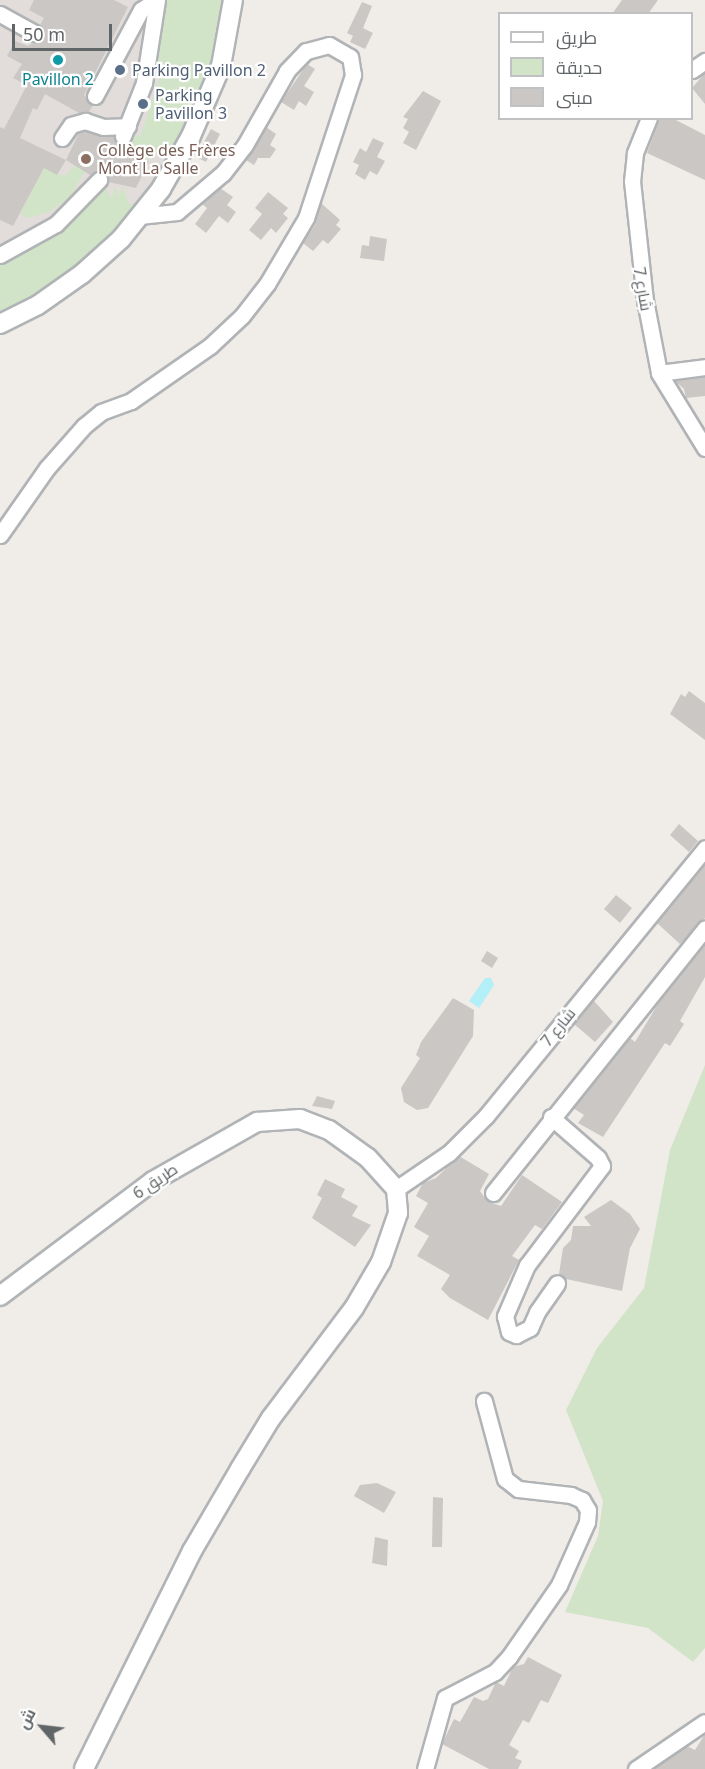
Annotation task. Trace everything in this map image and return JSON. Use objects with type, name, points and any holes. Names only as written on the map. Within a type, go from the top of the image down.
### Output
[{"type":"street","points":[[95,96],[141,10],[156,0]]},
{"type":"street","points":[[62,138],[71,125],[85,121],[125,131],[144,83],[156,0]]},
{"type":"street","points":[[0,324],[70,284],[111,249],[168,178],[207,102],[226,49],[233,0]]},
{"type":"street","points":[[0,14],[34,33]]},
{"type":"street","points":[[0,535],[46,468],[84,426],[101,412],[130,401],[210,346],[242,316],[267,284],[306,218],[353,75],[350,57],[329,45],[306,51],[288,71],[245,146],[223,173],[177,212],[139,216]]},
{"type":"street","name":"شارع 7","points":[[648,120],[635,153],[632,181],[637,247],[659,373],[705,448]]},
{"type":"street","points":[[0,255],[42,233],[71,209],[99,180]]},
{"type":"street","points":[[0,243],[71,209]]},
{"type":"street","points":[[659,373],[705,367]]},
{"type":"street","name":"شارع 7","points":[[396,1189],[428,1170],[481,1122],[705,848]]},
{"type":"street","points":[[493,1193],[705,928]]},
{"type":"street","name":"طريق 6","points":[[0,1296],[153,1181],[246,1127],[287,1118],[329,1130],[368,1158],[396,1189]]},
{"type":"street","points":[[551,1118],[598,1158],[602,1166],[527,1265],[505,1316],[509,1332],[516,1335],[530,1328],[537,1312],[557,1283]]},
{"type":"street","points":[[84,1769],[224,1495],[271,1418],[354,1308],[381,1262],[398,1212],[396,1189]]},
{"type":"street","points":[[425,1769],[445,1698],[495,1672],[509,1657],[559,1585],[587,1522],[588,1510],[582,1500],[571,1495],[518,1489],[505,1479],[484,1401]]},
{"type":"street","points":[[636,1769],[705,1722]]},
{"type":"shaded area","name":"Collège des Frères Mont La Salle","points":[[0,0],[227,0],[205,87],[169,164],[130,221],[0,317]]},
{"type":"green space","points":[[155,0],[227,0],[205,87],[175,153],[159,153],[158,150],[148,161],[123,136],[125,131],[140,137],[159,80],[151,47]]},
{"type":"green space","points":[[75,165],[85,172],[68,199],[49,212],[27,218],[20,214],[44,168],[65,176]]},
{"type":"green space","points":[[95,184],[106,185],[111,199],[115,186],[119,196],[122,185],[129,204],[140,203],[130,221],[69,278],[0,317],[0,260]]},
{"type":"green space","points":[[705,1065],[705,1648],[693,1662],[648,1628],[565,1612],[598,1536],[603,1501],[566,1410],[597,1348],[644,1288],[670,1150]]},
{"type":"water","points":[[485,978],[491,978],[494,985],[479,1008],[469,1001]]},
{"type":"building","name":"Pavillon 2","points":[[34,0],[114,0],[128,7],[84,95],[93,105],[89,112],[79,113],[45,94],[37,110],[33,108],[20,138],[66,160],[57,175],[44,168],[13,226],[0,220],[0,127],[4,129],[27,85],[13,78],[22,64],[7,56],[15,41],[28,46],[43,37],[40,25],[44,18],[29,10]]},
{"type":"building","points":[[622,0],[658,0],[649,12],[613,12]]},
{"type":"building","points":[[362,2],[372,6],[363,28],[373,33],[365,49],[350,42],[353,36],[347,33]]},
{"type":"building","points":[[307,64],[315,69],[304,86],[314,92],[306,106],[299,101],[294,110],[281,102]]},
{"type":"building","points":[[705,73],[705,104],[693,89]]},
{"type":"building","points":[[423,91],[441,101],[416,150],[403,143],[409,132],[403,128],[408,119],[403,117]]},
{"type":"building","points":[[659,120],[676,120],[705,135],[705,180],[647,153]]},
{"type":"building","points":[[266,127],[276,134],[270,145],[276,149],[270,158],[258,158],[254,165],[246,160]]},
{"type":"building","points":[[211,129],[220,134],[206,162],[196,157]]},
{"type":"building","points":[[85,131],[113,136],[120,145],[130,142],[139,156],[149,161],[136,188],[108,182],[102,171],[90,175],[66,160],[79,133]]},
{"type":"building","points":[[373,138],[384,143],[377,157],[385,161],[377,175],[370,171],[365,180],[355,174],[359,165],[353,162],[360,148],[366,152]]},
{"type":"building","points":[[220,188],[233,197],[227,205],[236,212],[228,223],[219,216],[206,233],[195,224],[207,208],[202,204]]},
{"type":"building","points":[[268,192],[288,208],[283,214],[288,218],[276,233],[271,228],[261,240],[249,230],[262,214],[255,208]]},
{"type":"building","points":[[321,203],[340,220],[336,225],[341,229],[328,244],[323,240],[313,251],[303,243],[315,225]]},
{"type":"building","points":[[370,236],[387,239],[384,261],[360,258],[362,245],[369,246]]},
{"type":"building","points":[[705,377],[705,396],[686,398],[684,389],[675,381]]},
{"type":"building","points":[[689,691],[705,703],[705,740],[670,714],[681,694],[685,697]]},
{"type":"building","points":[[679,824],[698,841],[689,852],[670,835]]},
{"type":"building","points":[[705,864],[705,918],[680,944],[657,923]]},
{"type":"building","points":[[616,895],[632,908],[620,923],[604,909]]},
{"type":"building","points":[[705,944],[705,977],[680,1021],[684,1024],[670,1046],[665,1043],[603,1137],[578,1123],[584,1115],[573,1108],[630,1038],[635,1042],[661,999]]},
{"type":"building","points":[[487,951],[498,958],[492,968],[481,961]]},
{"type":"building","points":[[453,998],[474,1010],[473,1036],[428,1108],[417,1110],[404,1102],[401,1088],[420,1058],[416,1055],[421,1042]]},
{"type":"building","points":[[594,1001],[613,1022],[595,1042],[574,1024]]},
{"type":"building","points":[[317,1096],[335,1101],[332,1109],[312,1106]]},
{"type":"building","points":[[459,1156],[489,1174],[480,1191],[487,1201],[501,1206],[522,1175],[562,1202],[542,1229],[535,1225],[512,1256],[519,1260],[488,1320],[450,1298],[441,1289],[450,1275],[417,1256],[429,1236],[414,1227],[428,1203],[416,1196],[423,1183],[436,1178]]},
{"type":"building","points":[[325,1179],[345,1189],[341,1197],[358,1206],[352,1216],[371,1225],[355,1247],[312,1218],[322,1198],[317,1195]]},
{"type":"building","points":[[611,1200],[630,1214],[640,1229],[630,1248],[622,1291],[566,1279],[559,1274],[563,1248],[571,1240],[573,1226],[591,1226],[584,1217]]},
{"type":"building","points":[[377,1483],[396,1492],[384,1513],[354,1496],[360,1485]]},
{"type":"building","points":[[433,1497],[443,1498],[442,1547],[432,1547]]},
{"type":"building","points":[[375,1537],[388,1540],[387,1566],[372,1563]]},
{"type":"building","points":[[528,1657],[562,1675],[548,1703],[541,1700],[529,1723],[523,1720],[509,1745],[519,1751],[515,1758],[522,1761],[518,1769],[489,1769],[442,1744],[454,1719],[460,1722],[474,1697],[483,1701],[488,1699],[496,1682],[504,1686],[513,1667],[524,1664]]},
{"type":"building","points":[[705,1734],[705,1769],[654,1769],[687,1746],[695,1750]]},
{"type":"tunnel","points":[[99,180],[123,136]]},
{"type":"place","name":"Pavillon 2","points":[[58,60]]},
{"type":"place","name":"Parking Pavillon 2","points":[[120,70]]},
{"type":"place","name":"Parking Pavillon 3","points":[[143,104]]},
{"type":"place","name":"Collège des Frères Mont La Salle","points":[[86,159]]}]
